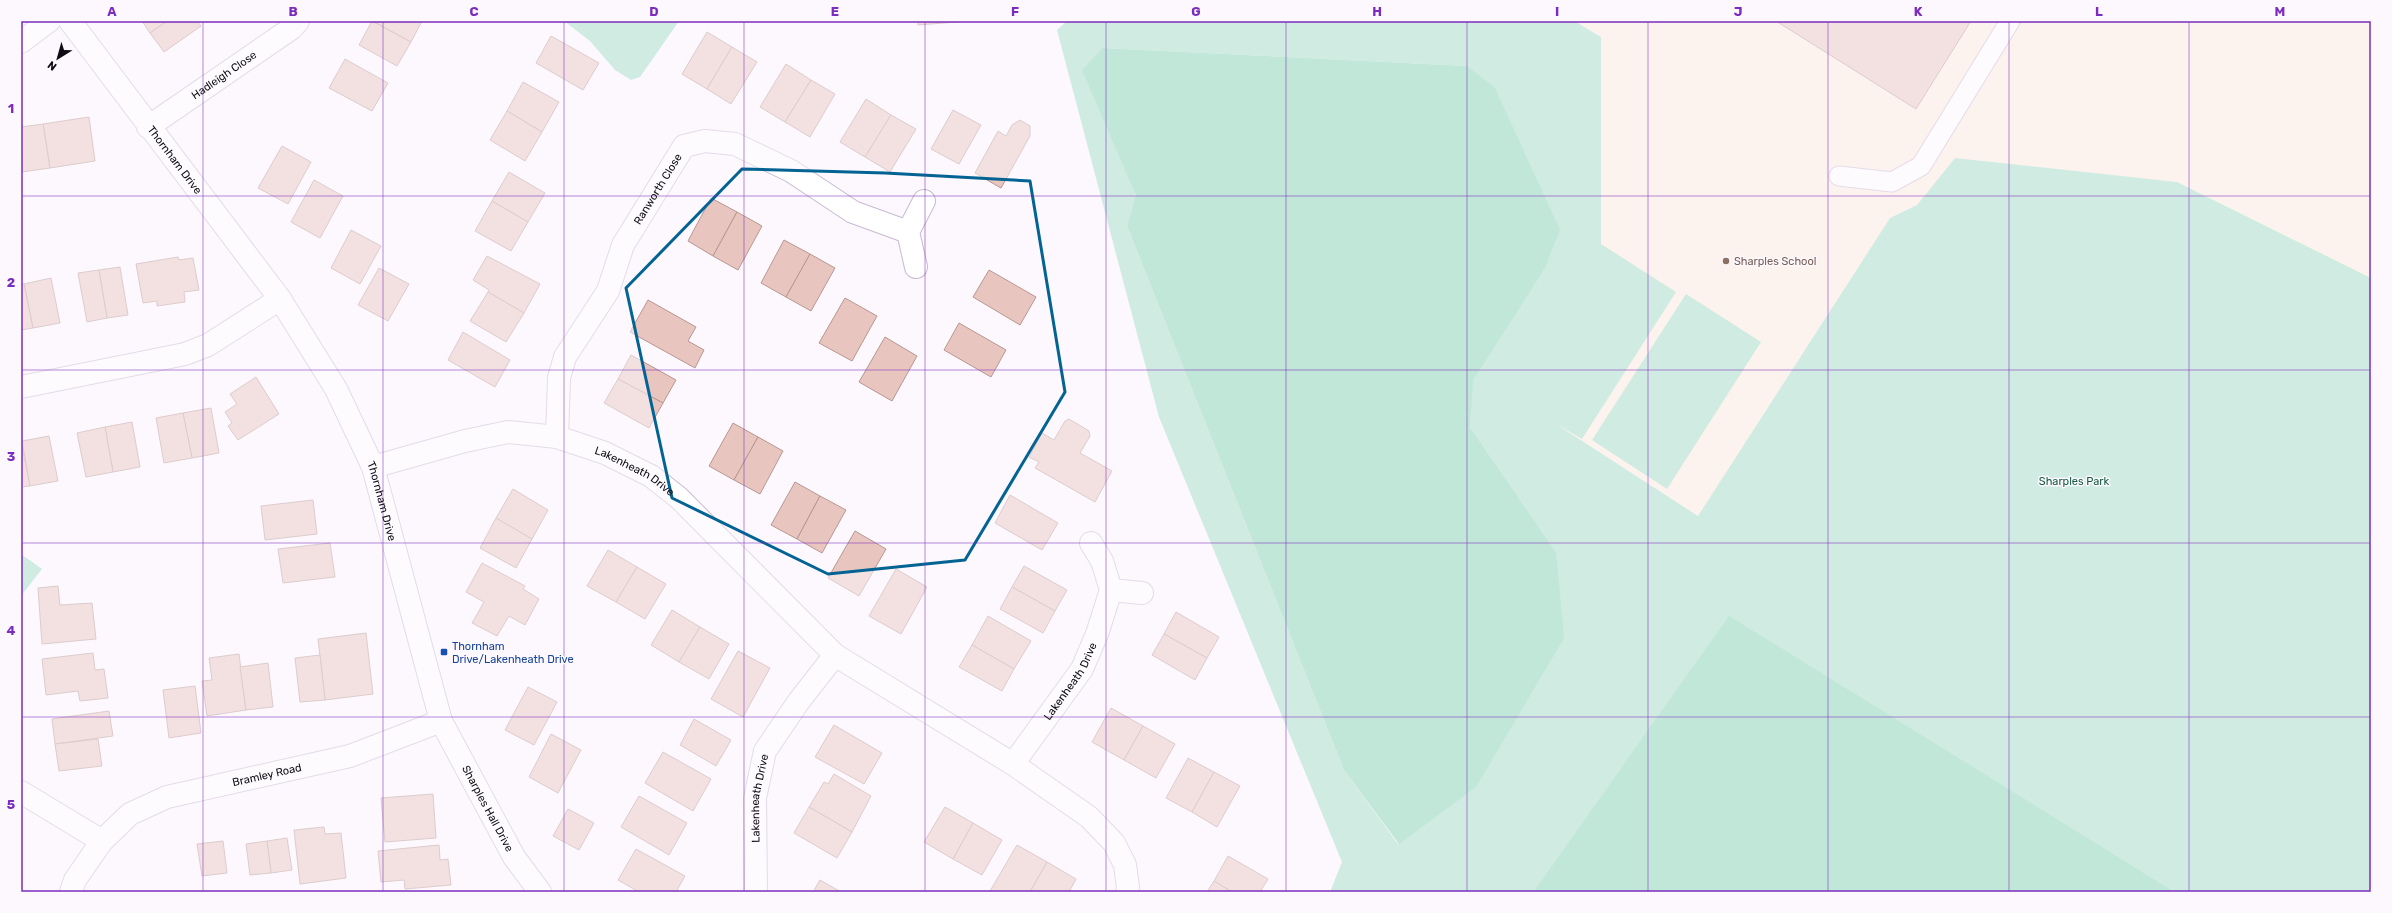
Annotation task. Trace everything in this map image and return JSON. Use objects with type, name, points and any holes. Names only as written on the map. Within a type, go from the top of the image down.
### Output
[{"type":"street","points":[[21,42],[49,21]]},
{"type":"street","name":"Thornham Drive","points":[[70,21],[148,127],[280,299],[336,388],[373,467],[441,721]]},
{"type":"street","name":"Hadleigh Close","points":[[148,127],[292,28],[298,21]]},
{"type":"street","name":"Ranworth Close","points":[[557,437],[559,378],[565,357],[608,291],[623,245],[684,146],[705,141],[735,144],[791,171],[853,212],[908,232]]},
{"type":"street","points":[[916,267],[908,232],[924,200]]},
{"type":"street","points":[[21,387],[185,354],[208,345],[280,299]]},
{"type":"street","name":"Lakenheath Drive","points":[[373,467],[465,441],[508,432],[557,437],[605,453],[651,476],[679,498],[835,655],[1013,764],[1089,817],[1114,843],[1125,865],[1128,887],[1127,892]]},
{"type":"street","points":[[1091,543],[1102,561],[1111,590],[1142,594]]},
{"type":"street","name":"Lakenheath Drive","points":[[1013,764],[1082,669],[1097,634],[1111,590]]},
{"type":"street","name":"Lakenheath Drive","points":[[756,892],[755,798],[765,751],[799,701],[835,655]]},
{"type":"street","name":"Bramley Road","points":[[71,892],[75,880],[102,841],[130,814],[167,797],[350,756],[441,721]]},
{"type":"street","name":"Sharples Hall Drive","points":[[441,721],[514,857],[540,892]]},
{"type":"street","points":[[21,792],[102,841]]},
{"type":"lane","points":[[1840,176],[1892,182],[1921,166],[2010,21]]},
{"type":"highlighted area","points":[[742,169],[885,173],[1030,181],[1065,392],[965,560],[828,574],[672,498],[626,288]]},
{"type":"shaded area","name":"Sharples School","points":[[1574,21],[2371,21],[2371,278],[2177,182],[1955,158],[1917,205],[1890,218],[1698,516],[1506,391],[1601,244],[1601,37]]},
{"type":"green space","points":[[564,21],[679,21],[640,77],[631,80],[615,70],[590,41]]},
{"type":"green space","name":"Sharples Park","points":[[1067,21],[1574,21],[1601,37],[1601,244],[1676,292],[1582,439],[1556,424],[1698,516],[1890,218],[1917,205],[1955,158],[2177,182],[2371,278],[2371,892],[2175,892],[1729,617],[1533,892],[1330,892],[1342,862],[1159,417],[1057,30]],"holes":[[[1103,48],[1467,66],[1494,86],[1544,270],[1472,380],[1470,427],[1556,552],[1398,844],[1344,770],[1127,226],[1136,196]]]},
{"type":"green space","points":[[1103,48],[1467,66],[1494,86],[1560,230],[1544,270],[1473,380],[1470,427],[1556,552],[1564,638],[1476,787],[1399,844],[1344,770],[1127,226],[1136,195],[1082,70]]},
{"type":"green space","points":[[1686,294],[1761,342],[1667,489],[1592,440]]},
{"type":"green space","points":[[21,554],[42,569],[21,596]]},
{"type":"green space","points":[[1729,616],[2175,892],[1533,892]]},
{"type":"building","points":[[142,21],[167,21],[150,33]]},
{"type":"building","points":[[167,21],[197,21],[201,26],[164,52],[150,33]]},
{"type":"building","points":[[372,21],[411,42],[397,66],[359,45]]},
{"type":"building","points":[[373,21],[422,21],[411,42]]},
{"type":"building","points":[[918,21],[969,21],[918,25]]},
{"type":"building","points":[[1776,21],[1971,21],[1916,109]]},
{"type":"building","points":[[707,32],[732,47],[707,89],[682,74]]},
{"type":"building","points":[[551,36],[599,63],[583,90],[536,63]]},
{"type":"building","points":[[732,47],[757,62],[731,104],[707,89]]},
{"type":"building","points":[[345,59],[388,83],[372,111],[329,88]]},
{"type":"building","points":[[786,64],[811,80],[785,122],[760,107]]},
{"type":"building","points":[[811,80],[835,94],[810,137],[785,122]]},
{"type":"building","points":[[523,82],[559,102],[542,132],[507,111]]},
{"type":"building","points":[[866,99],[891,115],[865,157],[840,142]]},
{"type":"building","points":[[953,110],[981,125],[959,164],[931,149]]},
{"type":"building","points":[[507,111],[542,132],[525,161],[490,140]]},
{"type":"building","points":[[891,115],[916,129],[890,172],[865,157]]},
{"type":"building","points":[[89,117],[95,161],[50,168],[43,124]]},
{"type":"building","points":[[1020,120],[1030,126],[1030,136],[1001,188],[975,173],[998,131],[1006,136],[1012,125]]},
{"type":"building","points":[[43,124],[50,168],[22,172],[21,127]]},
{"type":"building","points":[[282,146],[311,162],[288,204],[258,188]]},
{"type":"building","points":[[509,172],[545,193],[528,222],[492,201]]},
{"type":"building","points":[[314,180],[343,196],[320,238],[291,222]]},
{"type":"building","points":[[711,198],[737,212],[713,256],[688,241]]},
{"type":"building","points":[[492,201],[528,222],[511,251],[475,231]]},
{"type":"building","points":[[737,212],[762,226],[738,270],[713,256]]},
{"type":"building","points":[[351,230],[381,246],[360,284],[331,268]]},
{"type":"building","points":[[784,240],[810,254],[786,297],[761,283]]},
{"type":"building","points":[[810,254],[835,268],[811,311],[786,297]]},
{"type":"building","points":[[487,256],[540,284],[524,313],[488,292],[489,290],[473,280]]},
{"type":"building","points":[[178,257],[179,260],[193,258],[199,290],[184,292],[185,302],[157,306],[157,301],[143,303],[136,264]]},
{"type":"building","points":[[120,267],[128,315],[107,318],[99,270]]},
{"type":"building","points":[[379,268],[409,284],[388,321],[358,305]]},
{"type":"building","points":[[99,270],[107,318],[87,322],[78,273]]},
{"type":"building","points":[[989,270],[1036,297],[1020,325],[973,297]]},
{"type":"building","points":[[51,278],[60,323],[33,328],[24,284]]},
{"type":"building","points":[[21,284],[24,284],[33,328],[21,330]]},
{"type":"building","points":[[488,292],[524,313],[506,342],[470,321]]},
{"type":"building","points":[[845,298],[877,316],[852,361],[819,343]]},
{"type":"building","points":[[648,300],[696,327],[688,341],[704,350],[695,368],[630,332]]},
{"type":"building","points":[[959,323],[1006,350],[991,377],[944,350]]},
{"type":"building","points":[[463,332],[510,360],[495,387],[448,360]]},
{"type":"building","points":[[885,337],[917,356],[892,401],[859,382]]},
{"type":"building","points":[[631,355],[676,380],[663,403],[618,379]]},
{"type":"building","points":[[256,377],[279,414],[238,440],[228,426],[232,423],[225,412],[237,404],[230,394]]},
{"type":"building","points":[[618,379],[663,403],[649,428],[604,403]]},
{"type":"building","points":[[211,408],[219,453],[192,458],[183,413]]},
{"type":"building","points":[[183,413],[192,458],[164,463],[156,418]]},
{"type":"building","points":[[1069,419],[1089,431],[1090,436],[1080,453],[1112,471],[1095,502],[1035,468],[1039,462],[1029,457],[1042,433],[1054,440],[1065,421]]},
{"type":"building","points":[[132,422],[140,467],[113,472],[105,427]]},
{"type":"building","points":[[733,423],[758,437],[734,480],[709,466]]},
{"type":"building","points":[[105,427],[113,472],[86,477],[77,433]]},
{"type":"building","points":[[49,436],[58,481],[30,486],[22,441]]},
{"type":"building","points":[[758,437],[783,451],[760,494],[734,480]]},
{"type":"building","points":[[21,441],[30,486],[21,487]]},
{"type":"building","points":[[795,482],[820,496],[797,539],[771,525]]},
{"type":"building","points":[[513,489],[548,510],[532,539],[496,518]]},
{"type":"building","points":[[1010,495],[1058,523],[1042,550],[995,523]]},
{"type":"building","points":[[820,496],[846,510],[822,553],[797,539]]},
{"type":"building","points":[[313,500],[317,534],[265,540],[261,506]]},
{"type":"building","points":[[496,518],[532,539],[516,568],[480,548]]},
{"type":"building","points":[[855,531],[886,549],[859,596],[828,578]]},
{"type":"building","points":[[330,543],[335,577],[283,583],[278,549]]},
{"type":"building","points":[[608,550],[637,567],[616,602],[587,586]]},
{"type":"building","points":[[482,563],[525,586],[523,589],[539,599],[525,625],[509,616],[497,636],[472,623],[484,602],[466,592]]},
{"type":"building","points":[[1024,566],[1067,590],[1055,611],[1012,587]]},
{"type":"building","points":[[637,567],[666,584],[645,619],[616,602]]},
{"type":"building","points":[[896,569],[927,587],[901,634],[869,616]]},
{"type":"building","points":[[58,586],[60,605],[92,603],[96,639],[42,644],[38,588]]},
{"type":"building","points":[[1012,587],[1055,611],[1043,633],[1000,609]]},
{"type":"building","points":[[672,610],[700,627],[679,662],[651,645]]},
{"type":"building","points":[[1176,612],[1219,637],[1207,658],[1164,634]]},
{"type":"building","points":[[988,616],[1031,641],[1014,669],[972,645]]},
{"type":"building","points":[[700,627],[729,644],[709,679],[679,662]]},
{"type":"building","points":[[366,633],[373,694],[325,700],[318,639]]},
{"type":"building","points":[[1164,634],[1207,658],[1195,680],[1152,655]]},
{"type":"building","points":[[972,645],[1014,669],[1002,691],[959,667]]},
{"type":"building","points":[[738,651],[770,668],[743,717],[711,699]]},
{"type":"building","points":[[93,653],[95,670],[104,669],[108,698],[80,701],[78,691],[46,695],[42,659]]},
{"type":"building","points":[[239,654],[246,710],[207,716],[202,681],[212,680],[209,658]]},
{"type":"building","points":[[320,655],[325,700],[300,702],[295,658]]},
{"type":"building","points":[[268,663],[273,707],[246,710],[240,667]]},
{"type":"building","points":[[195,686],[201,733],[169,738],[163,690]]},
{"type":"building","points":[[528,687],[557,702],[534,745],[505,730]]},
{"type":"building","points":[[1111,708],[1143,726],[1124,760],[1092,742]]},
{"type":"building","points":[[109,711],[113,736],[55,744],[52,719]]},
{"type":"building","points":[[694,719],[731,740],[716,766],[680,745]]},
{"type":"building","points":[[834,725],[882,753],[864,784],[815,757]]},
{"type":"building","points":[[1143,726],[1175,744],[1156,778],[1124,760]]},
{"type":"building","points":[[551,734],[581,750],[558,793],[529,777]]},
{"type":"building","points":[[98,739],[102,766],[59,771],[55,744]]},
{"type":"building","points":[[663,752],[711,779],[693,811],[645,783]]},
{"type":"building","points":[[1188,758],[1214,772],[1192,812],[1166,798]]},
{"type":"building","points":[[1214,772],[1240,786],[1217,827],[1192,812]]},
{"type":"building","points":[[834,774],[871,796],[852,832],[809,807],[824,782],[828,784]]},
{"type":"building","points":[[433,794],[436,838],[385,842],[381,798]]},
{"type":"building","points":[[639,796],[687,823],[669,855],[621,827]]},
{"type":"building","points":[[809,807],[852,832],[837,858],[794,833]]},
{"type":"building","points":[[945,807],[973,823],[953,859],[924,842]]},
{"type":"building","points":[[568,809],[594,823],[579,850],[553,836]]},
{"type":"building","points":[[973,823],[1002,840],[982,875],[953,859]]},
{"type":"building","points":[[324,827],[325,834],[341,833],[346,878],[300,884],[294,830]]},
{"type":"building","points":[[287,838],[292,870],[271,873],[267,841]]},
{"type":"building","points":[[223,841],[227,873],[202,876],[197,844]]},
{"type":"building","points":[[267,841],[271,873],[250,875],[246,844]]},
{"type":"building","points":[[439,845],[440,860],[448,859],[451,885],[405,889],[404,880],[381,882],[378,851]]},
{"type":"building","points":[[1017,845],[1047,862],[1030,892],[990,891]]},
{"type":"building","points":[[636,849],[685,876],[676,892],[639,892],[618,880]]},
{"type":"building","points":[[1228,856],[1268,879],[1260,892],[1232,892],[1214,881]]},
{"type":"building","points":[[1047,862],[1076,879],[1069,892],[1030,892]]},
{"type":"building","points":[[820,880],[841,892],[813,892]]},
{"type":"building","points":[[1214,881],[1232,892],[1207,892]]},
{"type":"place","name":"Sharples School","points":[[1726,261]]},
{"type":"place","name":"Thornham Drive/Lakenheath Drive","points":[[444,652]]}]
